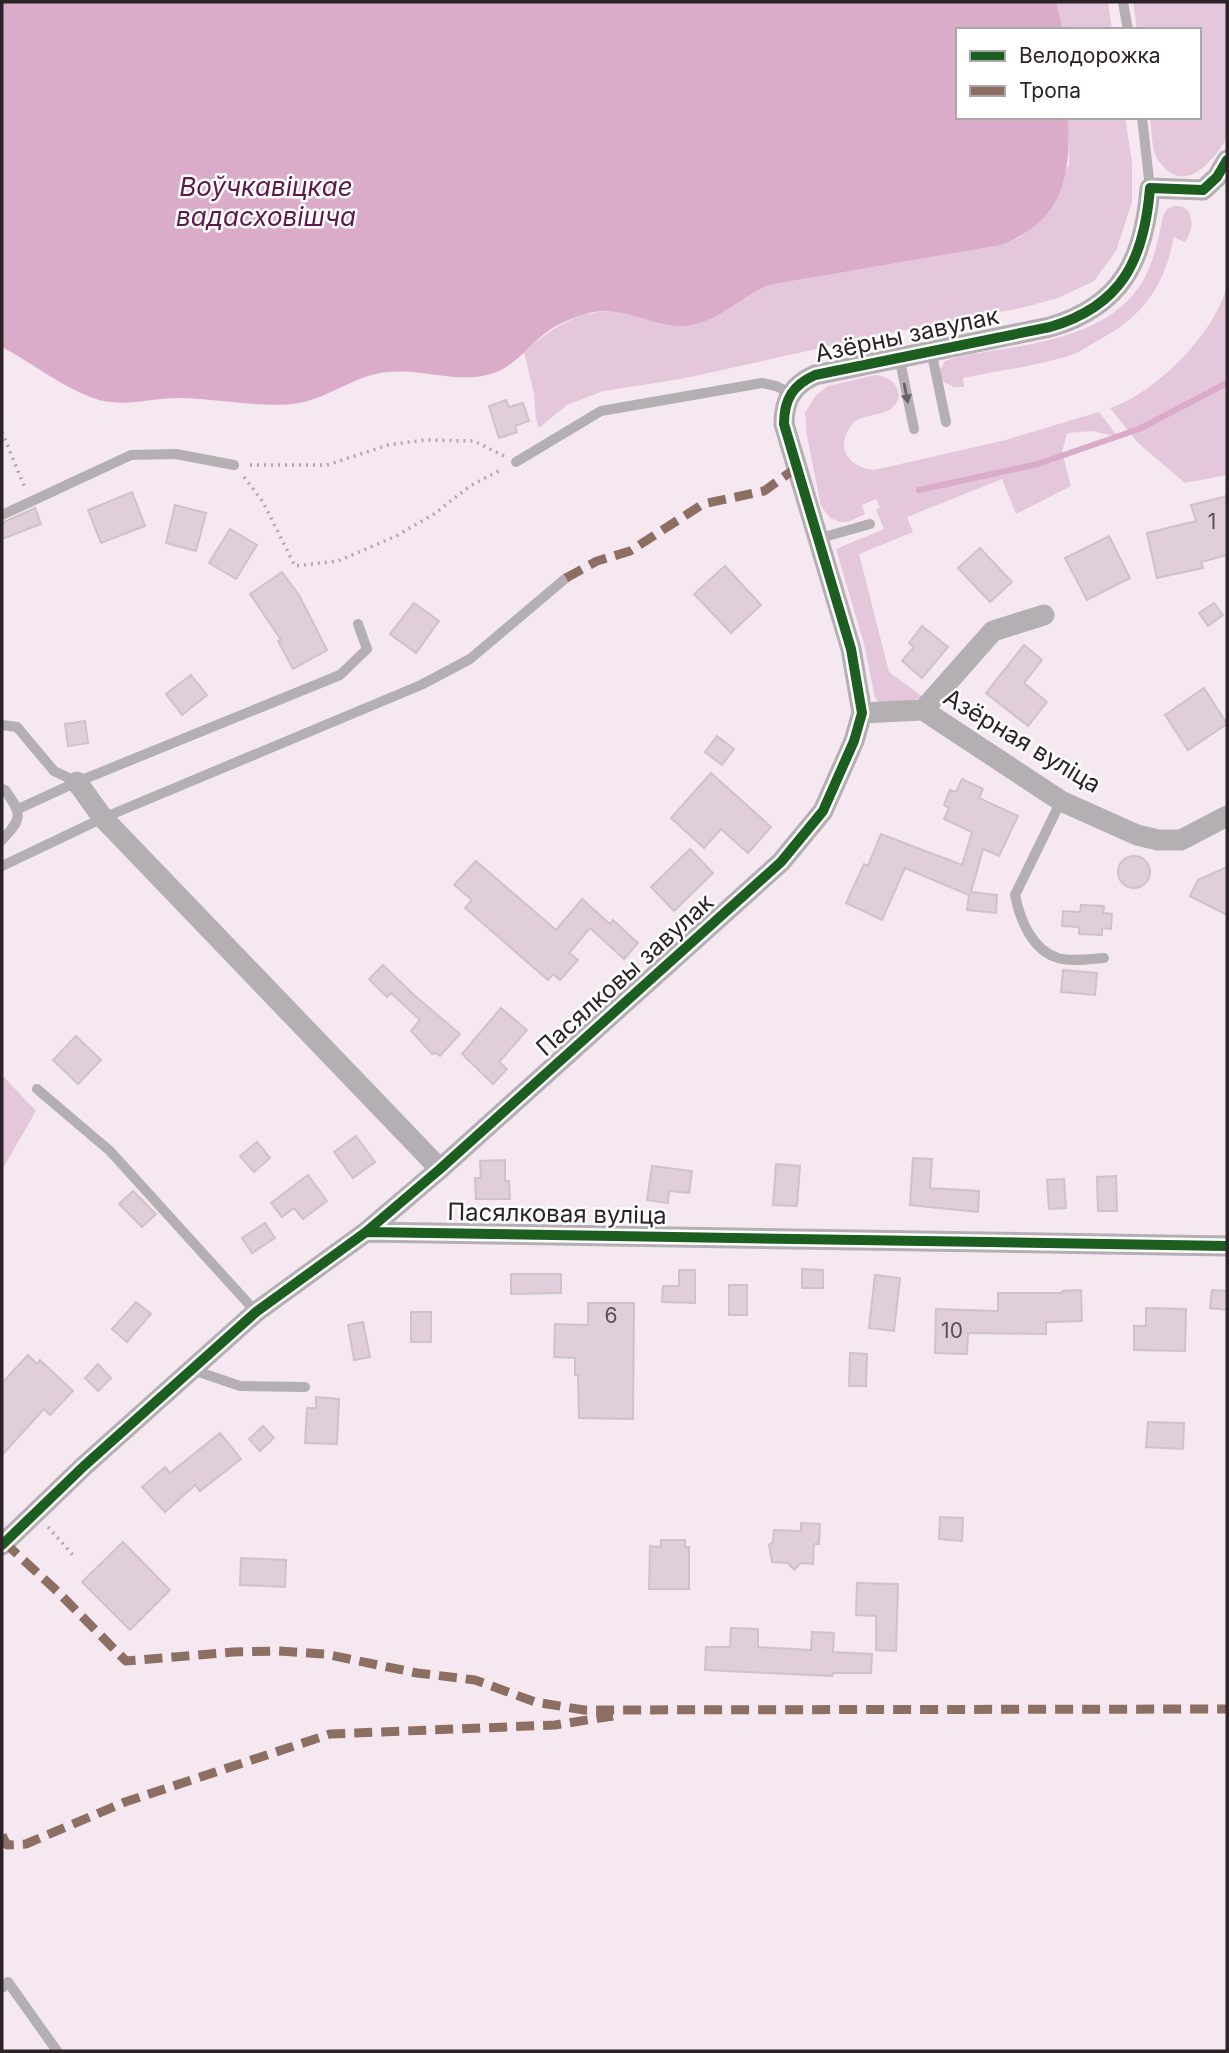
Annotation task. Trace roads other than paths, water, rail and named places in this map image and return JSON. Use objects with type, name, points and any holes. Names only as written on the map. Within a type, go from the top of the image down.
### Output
[{"type":"street","points":[[1150,188],[1203,190],[1217,177],[1227,160]]},
{"type":"street","name":"Азёрны завулак","points":[[790,394],[801,382],[815,374],[1050,327],[1068,321],[1101,302],[1114,290],[1135,262],[1145,228],[1150,188]]},
{"type":"street","points":[[790,394],[784,409],[784,424],[851,649],[862,713]]},
{"type":"street","points":[[923,710],[993,632],[1044,615]]},
{"type":"street","name":"Азёрная вуліца","points":[[862,713],[923,710],[1061,801],[1137,835],[1158,840],[1181,839],[1227,816]]},
{"type":"street","name":"Пасялковы завулак","points":[[366,1232],[440,1169],[781,862],[823,811],[849,753],[862,713]]},
{"type":"street","points":[[77,782],[103,818],[440,1169]]},
{"type":"street","points":[[2,1545],[84,1466],[256,1312],[366,1232]]},
{"type":"street","name":"Пасялковая вуліца","points":[[366,1232],[1227,1246]]},
{"type":"lane","points":[[1123,2],[1128,28]]},
{"type":"lane","points":[[1142,119],[1150,188]]},
{"type":"lane","points":[[931,350],[946,422]]},
{"type":"lane","points":[[899,356],[914,429]]},
{"type":"lane","points":[[516,462],[601,411],[762,383],[776,386],[790,394]]},
{"type":"lane","points":[[2,515],[131,455],[176,454],[234,465]]},
{"type":"lane","points":[[817,539],[870,524]]},
{"type":"lane","points":[[2,866],[103,818],[421,685],[470,659],[566,578]]},
{"type":"lane","points":[[18,808],[340,675],[367,649],[358,625]]},
{"type":"lane","points":[[2,725],[16,727],[54,771],[77,782]]},
{"type":"lane","points":[[2,789],[18,808],[18,819],[2,840]]},
{"type":"lane","points":[[1061,801],[1015,895],[1019,912],[1035,942],[1047,953],[1061,959],[1104,958]]},
{"type":"lane","points":[[37,1089],[110,1151],[256,1312]]},
{"type":"lane","points":[[193,1370],[240,1386],[305,1387]]},
{"type":"lane","points":[[2,1988],[8,1982],[57,2051]]},
{"type":"water","name":"Воўчкавіцкае вадасховішча","points":[[2,2],[1056,2],[1062,28],[956,28],[956,119],[1068,119],[1068,159],[1059,195],[1038,223],[1022,235],[1001,245],[769,285],[707,320],[684,326],[659,323],[623,313],[599,311],[576,317],[552,328],[509,365],[494,373],[455,377],[389,372],[366,377],[311,400],[285,405],[193,398],[129,402],[99,400],[61,383],[2,347]]},
{"type":"waterway","points":[[919,490],[1038,464],[1139,429],[1227,383]]}]
